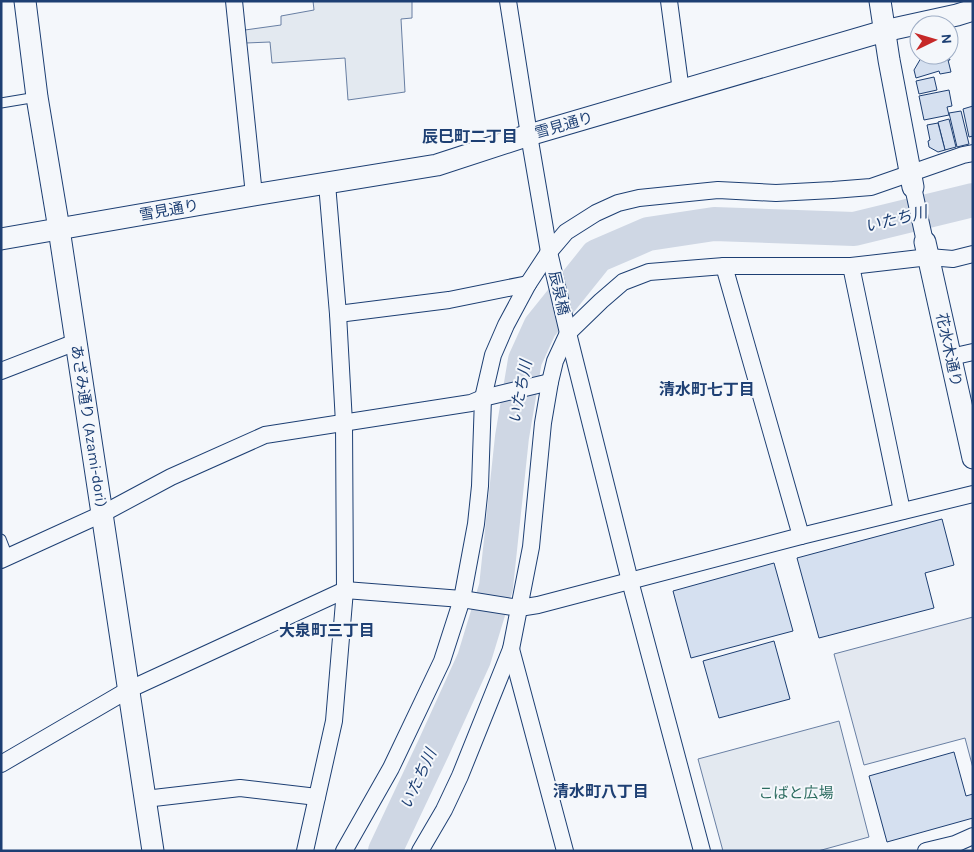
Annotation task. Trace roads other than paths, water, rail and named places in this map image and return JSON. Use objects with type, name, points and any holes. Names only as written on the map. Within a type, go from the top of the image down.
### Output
[{"type":"street","name":"あざみ通り (Azami-dori)","points":[[25,1],[37,97],[60,229],[153,851]]},
{"type":"street","points":[[234,1],[254,195]]},
{"type":"street","name":"辰泉橋","points":[[508,1],[549,252],[630,581],[702,851]]},
{"type":"street","points":[[669,1],[681,90]]},
{"type":"street","points":[[880,1],[911,180],[927,249]]},
{"type":"street","name":"雪見通り","points":[[1,239],[437,165],[529,135],[884,31],[973,10]]},
{"type":"street","points":[[344,851],[391,768],[442,661],[462,599],[477,514],[481,477],[483,398],[493,355],[506,325],[528,284],[549,252],[566,232],[596,213],[618,203],[639,198],[718,190],[776,193],[871,187],[911,180],[963,155],[973,153]]},
{"type":"street","points":[[305,851],[334,721],[345,590],[344,423],[338,314],[327,184]]},
{"type":"street","points":[[420,851],[444,810],[460,776],[511,649],[514,607],[531,547],[547,383],[568,333],[600,301],[623,282],[649,272],[724,266],[851,266],[927,249],[953,259],[973,254]]},
{"type":"street","name":"花水木通り","points":[[927,249],[973,458]]},
{"type":"street","points":[[724,266],[801,536]]},
{"type":"street","points":[[851,266],[902,511]]},
{"type":"street","points":[[338,314],[449,300],[528,284]]},
{"type":"street","points":[[1,371],[76,342]]},
{"type":"street","points":[[950,357],[973,352]]},
{"type":"street","points":[[5,558],[102,514],[171,476],[265,434],[471,403],[483,398],[547,383]]},
{"type":"street","points":[[1,764],[128,690],[345,590],[462,599],[514,607],[538,605],[801,536],[973,494]]},
{"type":"street","points":[[511,649],[565,851]]},
{"type":"street","points":[[145,799],[240,788],[317,798]]},
{"type":"street","points":[[926,851],[955,844],[973,836]]},
{"type":"lane","points":[[1,103],[37,97]]},
{"type":"lane","points":[[1,539],[5,558]]},
{"type":"waterway","name":"いたち川","points":[[385,851],[474,659],[496,587],[512,437],[525,360],[540,327],[597,256],[648,234],[714,224],[854,229],[973,200]]},
{"type":"district","name":"辰巳町二丁目","points":[[470,136]]},
{"type":"district","name":"清水町七丁目","points":[[707,389]]},
{"type":"district","name":"大泉町三丁目","points":[[327,630]]},
{"type":"district","name":"清水町八丁目","points":[[601,791]]},
{"type":"park label","name":"こばと広場","points":[[796,793]]}]
